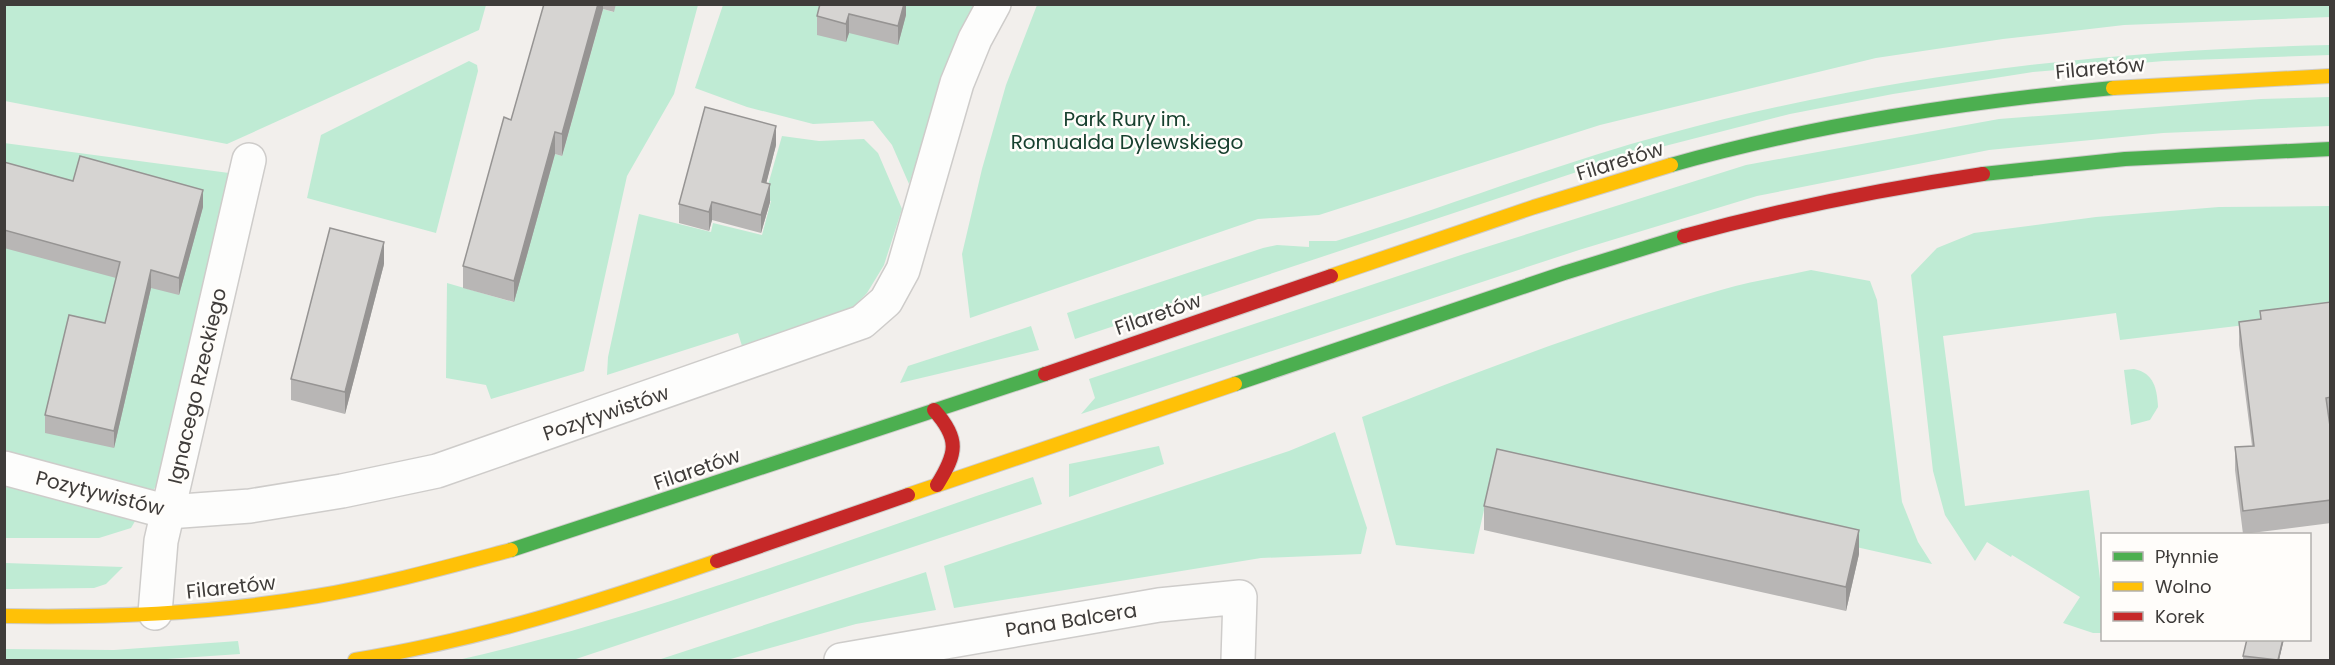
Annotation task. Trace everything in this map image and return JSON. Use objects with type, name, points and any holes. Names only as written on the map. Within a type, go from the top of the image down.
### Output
[{"type":"main road","name":"Filaretów","points":[[4,616],[155,614],[256,605],[318,596],[404,578],[514,549],[1560,200],[1764,141],[1844,124],[2014,96],[2191,80],[2331,76]]},
{"type":"main road","points":[[355,660],[423,649],[602,600],[1594,264],[1784,210],[1930,183],[2075,163],[2186,153],[2331,149]]},
{"type":"main road","points":[[934,410],[943,418],[954,442],[953,461],[937,485]]},
{"type":"street","name":"Pozytywistów","points":[[4,468],[168,512],[250,506],[342,491],[437,471],[862,322],[886,301],[903,270],[957,83],[975,39],[994,4]]},
{"type":"street","name":"Ignacego Rzeckiego","points":[[155,614],[161,541],[249,160]]},
{"type":"street","name":"Pana Balcera","points":[[841,660],[1159,605],[1240,597],[1238,660]]},
{"type":"green space","points":[[616,4],[698,5],[674,94],[627,176],[584,371],[491,399],[486,385],[446,378],[447,283],[513,302],[555,154],[562,156],[603,9],[613,12]]},
{"type":"green space","name":"Park Rury im. Romualda Dylewskiego","points":[[2330,4],[2330,17],[2124,25],[2003,39],[1876,58],[1600,125],[1319,215],[1258,219],[970,318],[962,254],[982,169],[1006,85],[1037,5]]},
{"type":"green space","points":[[4,5],[486,5],[479,30],[227,144],[5,101]]},
{"type":"green space","points":[[723,5],[979,5],[944,79],[909,184],[892,145],[873,121],[813,124],[747,107],[695,88]]},
{"type":"green space","points":[[2330,45],[2330,55],[2164,61],[2033,72],[1893,94],[1790,114],[1622,157],[1075,339],[1067,313],[1263,248],[1277,245],[1309,247],[1309,241],[1336,241],[1625,146],[1749,113],[1913,81],[1996,69],[2162,53]]},
{"type":"green space","points":[[469,61],[477,65],[478,71],[436,233],[307,198],[321,135]]},
{"type":"green space","points":[[2330,97],[2330,126],[2163,133],[1989,150],[1757,196],[1579,250],[1081,414],[1095,398],[1089,379],[1464,254],[1746,165],[1999,119],[2261,99]]},
{"type":"green space","points":[[782,136],[819,141],[864,139],[878,153],[902,209],[884,265],[867,293],[846,315],[746,359],[738,333],[607,375],[608,357],[639,214],[711,232],[713,223],[762,235],[771,201],[764,199]]},
{"type":"green space","points":[[4,143],[229,173],[164,472],[131,528],[99,538],[5,538]]},
{"type":"green space","points":[[2330,206],[2330,322],[2262,323],[2120,340],[2116,313],[1943,336],[1965,506],[2089,490],[2101,587],[2101,633],[2093,633],[2063,623],[2080,597],[1987,542],[1975,561],[1945,515],[1933,471],[1911,275],[1937,248],[1974,233],[2096,217],[2219,207]]},
{"type":"green space","points":[[1811,270],[1870,281],[1877,300],[1902,502],[1918,542],[1932,564],[1494,466],[1474,554],[1396,545],[1362,417],[1630,318],[1732,287]]},
{"type":"green space","points":[[1031,326],[1039,350],[900,383],[908,366]]},
{"type":"green space","points":[[2134,369],[2150,378],[2157,394],[2158,407],[2150,420],[2131,425],[2124,370]]},
{"type":"green space","points":[[1335,432],[1367,528],[1361,554],[1261,558],[954,608],[944,566],[1289,451]]},
{"type":"green space","points":[[1159,446],[1164,464],[1069,497],[1069,464]]},
{"type":"green space","points":[[1033,477],[1042,504],[573,660],[458,660],[603,622],[747,576]]},
{"type":"green space","points":[[5,563],[123,567],[106,584],[94,588],[5,589]]},
{"type":"green space","points":[[926,572],[936,610],[856,624],[727,660],[658,660]]},
{"type":"green space","points":[[238,641],[240,654],[152,660],[5,660],[5,649],[114,650]]},
{"type":"building","points":[[544,4],[598,4],[562,134],[555,132],[514,281],[463,266],[504,117],[511,120]]},
{"type":"building","points":[[820,4],[904,4],[898,26],[849,14],[846,24],[817,16]]},
{"type":"building","points":[[705,107],[776,126],[762,182],[770,184],[761,215],[712,202],[709,212],[679,204]]},
{"type":"building","points":[[80,156],[203,190],[179,278],[151,270],[114,431],[45,415],[69,315],[105,323],[120,262],[4,230],[4,162],[73,181]]},
{"type":"building","points":[[330,228],[384,242],[345,392],[291,379]]},
{"type":"building","points":[[2331,302],[2331,397],[2326,398],[2331,433],[2331,500],[2243,511],[2235,447],[2254,446],[2239,322],[2261,319],[2260,311]]},
{"type":"building","points":[[1497,449],[1859,530],[1846,587],[1484,506]]},
{"type":"building","points":[[2247,641],[2283,641],[2278,660],[2243,656]]},
{"type":"traffic: fast","points":[[1671,165],[1726,150],[1890,116],[2001,100],[2113,88]]},
{"type":"traffic: fast","points":[[1983,174],[2125,159],[2330,149]]},
{"type":"traffic: fast","points":[[1235,384],[1564,273],[1684,236]]},
{"type":"traffic: fast","points":[[511,550],[1045,374]]},
{"type":"traffic: slow","points":[[2113,88],[2330,76]]},
{"type":"traffic: slow","points":[[1331,276],[1534,207],[1671,165]]},
{"type":"traffic: slow","points":[[908,495],[1235,384]]},
{"type":"traffic: slow","points":[[4,616],[161,614],[278,602],[366,587],[511,550]]},
{"type":"traffic: slow","points":[[355,660],[493,631],[628,591],[717,561]]},
{"type":"traffic: jam","points":[[1684,236],[1833,201],[1983,174]]},
{"type":"traffic: jam","points":[[1045,374],[1331,276]]},
{"type":"traffic: jam","points":[[934,410],[948,429],[953,446],[949,464],[937,485]]},
{"type":"traffic: jam","points":[[717,561],[908,495]]}]
